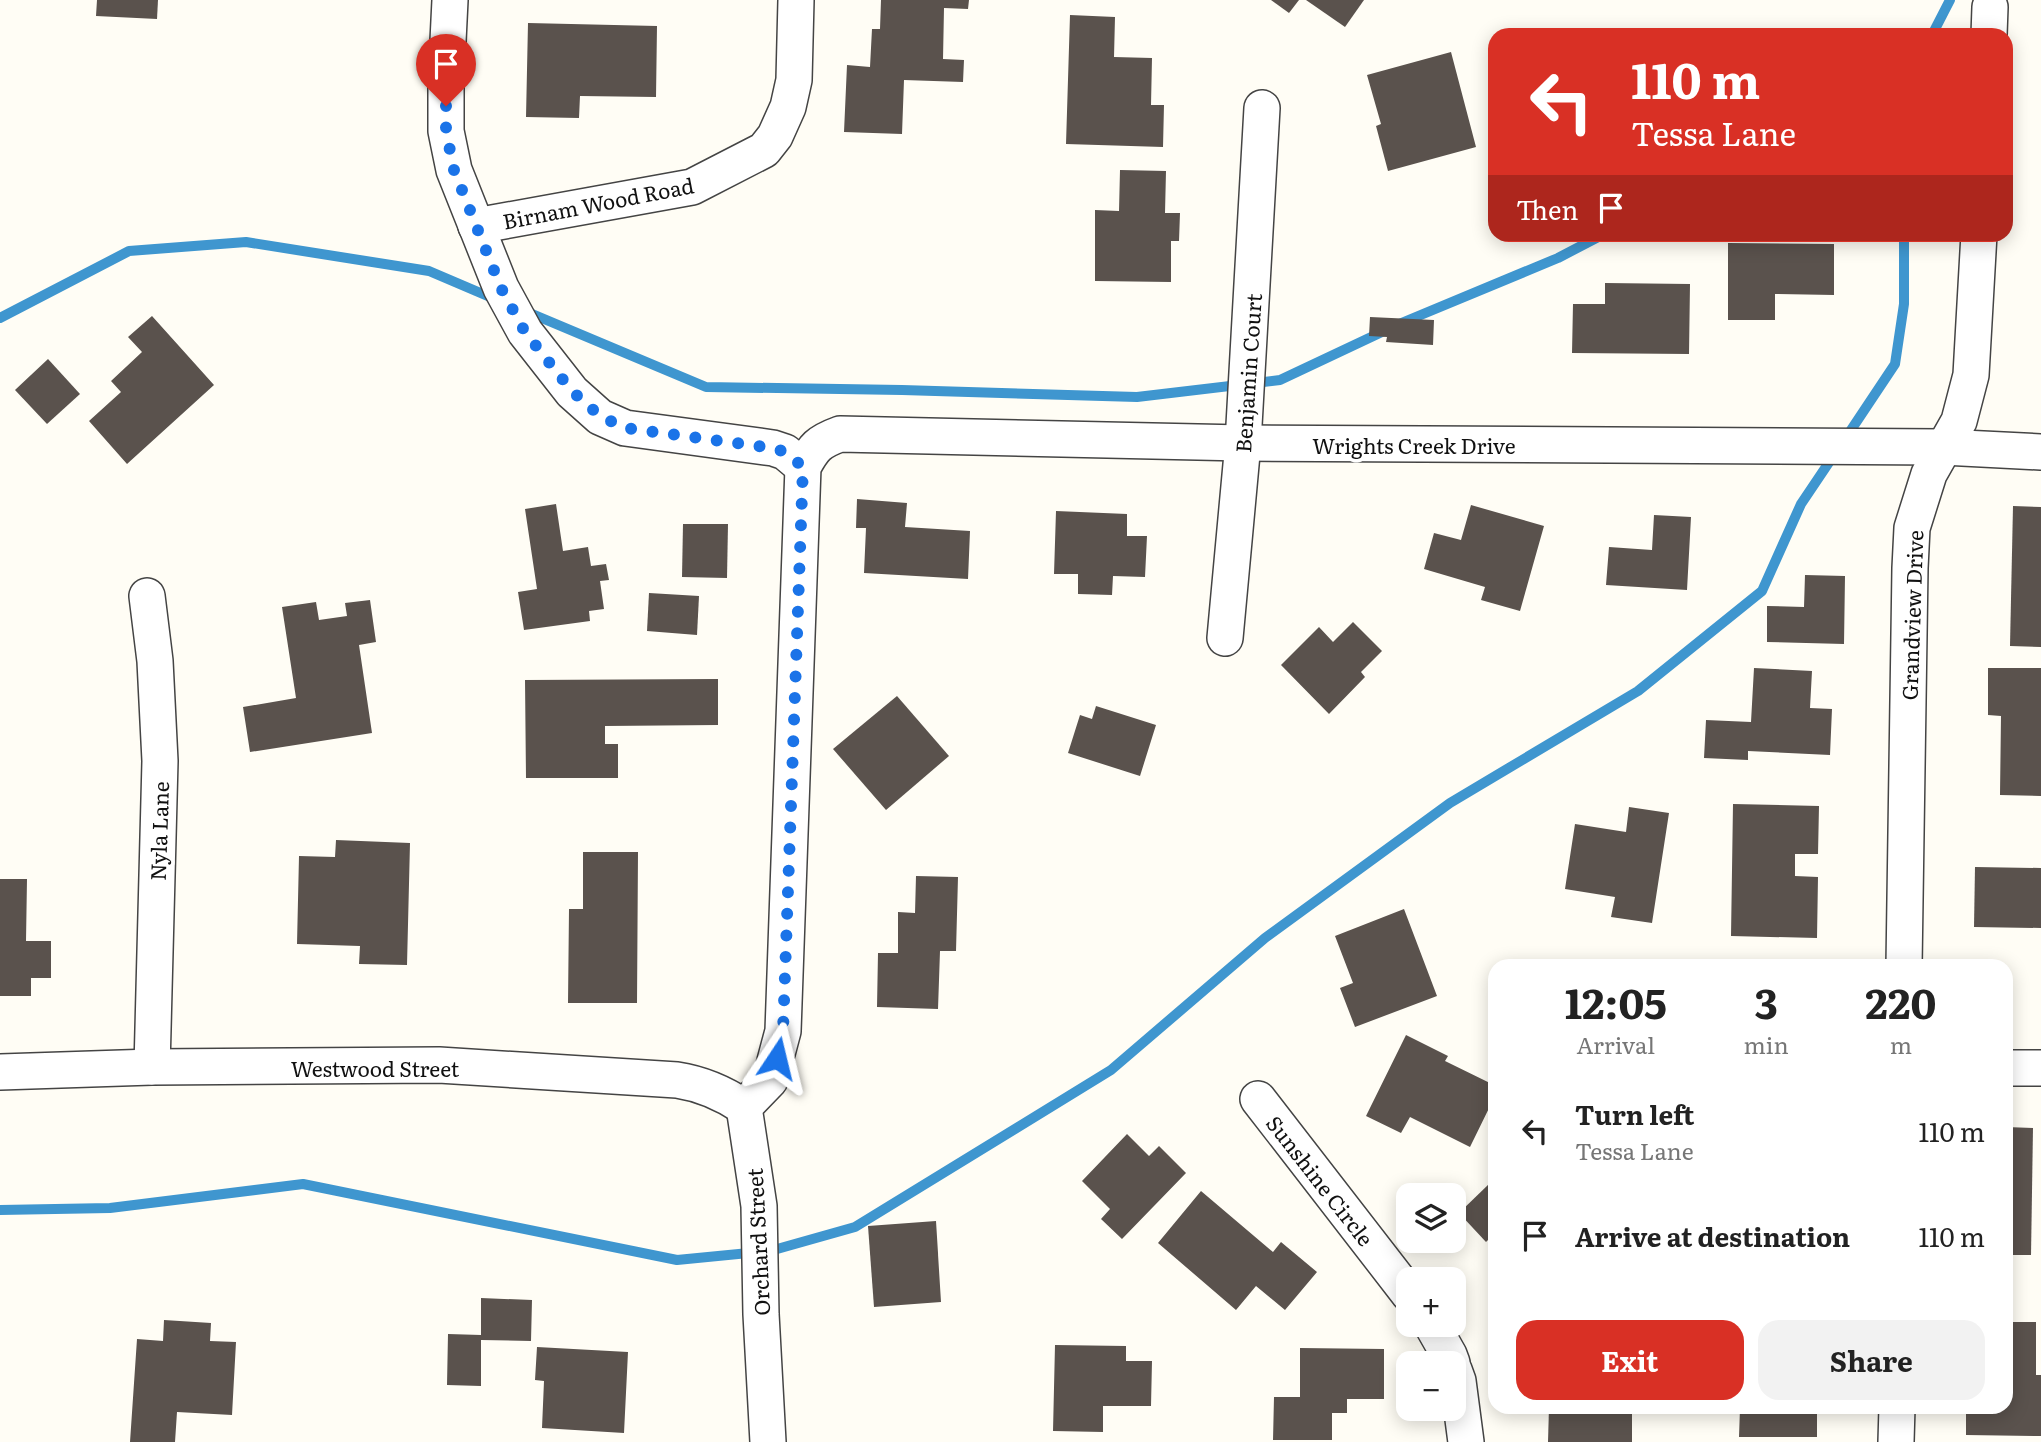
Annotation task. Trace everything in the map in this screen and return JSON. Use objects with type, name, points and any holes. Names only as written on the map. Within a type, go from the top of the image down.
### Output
[{"type":"street","points":[[450,0],[446,131],[454,170],[501,288],[525,332],[572,391],[600,416],[625,428],[773,448],[785,452],[803,467],[783,1031],[770,1080],[744,1107]]},
{"type":"street","name":"Birnam Wood Road","points":[[476,226],[692,187],[764,150],[775,135],[788,107],[794,80],[796,0]]},
{"type":"street","name":"Benjamin Court","points":[[1225,638],[1243,443],[1262,108]]},
{"type":"street","name":"Grandview Drive","points":[[1904,959],[1912,528],[1929,474],[1959,421],[1971,375],[1979,242]]},
{"type":"street","name":"Wrights Creek Drive","points":[[803,467],[813,449],[823,440],[840,434],[1243,443],[1943,447],[2041,452]]},
{"type":"street","name":"Nyla Lane","points":[[147,596],[155,661],[160,761],[152,1067]]},
{"type":"street","name":"Westwood Street","points":[[0,1072],[152,1067],[439,1065],[677,1080],[697,1083],[723,1093],[744,1107]]},
{"type":"street","points":[[2013,1068],[2041,1068]]},
{"type":"street","name":"Sunshine Circle","points":[[1258,1099],[1396,1277]]},
{"type":"street","name":"Orchard Street","points":[[744,1107],[760,1206],[761,1314],[768,1442]]},
{"type":"street","points":[[1896,1442],[1897,1414]]},
{"type":"street","points":[[1463,1421],[1466,1442]]},
{"type":"building","points":[[97,0],[158,0],[157,19],[96,16]]},
{"type":"building","points":[[881,0],[969,0],[968,9],[944,8],[943,59],[964,60],[963,82],[904,80],[902,134],[844,132],[847,65],[870,67],[872,29],[880,29]]},
{"type":"building","points":[[1271,0],[1299,0],[1289,13]]},
{"type":"building","points":[[1306,0],[1364,0],[1345,27]]},
{"type":"building","points":[[1070,15],[1115,17],[1114,57],[1152,58],[1151,105],[1164,105],[1163,147],[1066,144]]},
{"type":"building","points":[[528,23],[657,26],[656,97],[580,96],[579,118],[526,117]]},
{"type":"building","points":[[1451,52],[1476,147],[1388,171],[1376,126],[1381,124],[1367,75]]},
{"type":"building","points":[[1120,170],[1166,171],[1165,213],[1180,213],[1179,241],[1171,241],[1171,282],[1095,281],[1095,210],[1119,211]]},
{"type":"building","points":[[1728,243],[1834,244],[1834,295],[1775,294],[1775,320],[1728,320]]},
{"type":"building","points":[[1605,283],[1690,284],[1689,354],[1572,353],[1573,304],[1605,304]]},
{"type":"building","points":[[152,316],[214,385],[127,464],[89,421],[121,392],[111,381],[142,352],[128,337]]},
{"type":"building","points":[[1370,317],[1434,320],[1433,345],[1386,342],[1387,337],[1369,336]]},
{"type":"building","points":[[48,359],[80,394],[47,424],[15,390]]},
{"type":"building","points":[[857,499],[907,503],[905,527],[970,531],[968,579],[864,573],[866,528],[856,528]]},
{"type":"building","points":[[556,504],[563,551],[588,547],[591,566],[606,564],[609,580],[600,581],[604,609],[589,611],[590,621],[524,630],[518,592],[537,589],[525,509]]},
{"type":"building","points":[[1471,505],[1544,526],[1520,611],[1481,600],[1485,587],[1424,569],[1434,533],[1461,540]]},
{"type":"building","points":[[2013,506],[2041,507],[2041,647],[2010,646]]},
{"type":"building","points":[[1056,511],[1127,514],[1127,536],[1147,536],[1145,577],[1113,576],[1112,595],[1078,594],[1078,574],[1054,574]]},
{"type":"building","points":[[1654,515],[1691,517],[1687,590],[1606,585],[1609,547],[1652,550]]},
{"type":"building","points":[[683,524],[728,524],[727,578],[682,577]]},
{"type":"building","points":[[1805,575],[1845,576],[1844,644],[1767,642],[1767,606],[1804,607]]},
{"type":"building","points":[[649,593],[699,596],[697,635],[647,631]]},
{"type":"building","points":[[370,600],[376,642],[359,645],[372,733],[250,752],[243,707],[296,698],[282,607],[316,602],[319,620],[347,616],[345,603]]},
{"type":"building","points":[[1353,622],[1382,651],[1361,672],[1365,677],[1329,714],[1281,665],[1319,627],[1333,642]]},
{"type":"building","points":[[1754,668],[1812,671],[1810,708],[1832,709],[1830,755],[1748,751],[1748,760],[1704,758],[1706,720],[1751,722]]},
{"type":"building","points":[[1988,668],[2041,668],[2041,796],[2000,795],[2001,716],[1988,715]]},
{"type":"building","points":[[718,679],[718,725],[605,726],[605,744],[618,744],[618,778],[526,778],[525,680]]},
{"type":"building","points":[[897,696],[949,756],[886,810],[833,749]]},
{"type":"building","points":[[1096,706],[1156,725],[1140,776],[1068,753],[1080,715],[1092,719]]},
{"type":"building","points":[[1733,804],[1819,806],[1818,854],[1795,854],[1795,876],[1818,877],[1817,938],[1731,936]]},
{"type":"building","points":[[1629,807],[1669,813],[1652,923],[1611,917],[1615,897],[1565,889],[1575,824],[1626,832]]},
{"type":"building","points":[[336,840],[410,843],[407,965],[359,964],[360,946],[297,944],[299,856],[335,857]]},
{"type":"building","points":[[583,852],[638,852],[637,1003],[568,1003],[569,909],[583,909]]},
{"type":"building","points":[[1975,867],[2041,868],[2041,928],[1974,927]]},
{"type":"building","points":[[916,876],[958,877],[956,951],[940,951],[938,1009],[877,1007],[878,953],[898,953],[898,912],[915,913]]},
{"type":"building","points":[[0,879],[27,879],[26,941],[51,941],[51,978],[31,978],[31,996],[0,996]]},
{"type":"building","points":[[1404,909],[1437,996],[1355,1027],[1340,988],[1353,983],[1335,936]]},
{"type":"building","points":[[1406,1035],[1448,1056],[1445,1061],[1488,1082],[1488,1110],[1470,1147],[1410,1117],[1401,1133],[1366,1116]]},
{"type":"building","points":[[2013,1127],[2033,1128],[2031,1255],[2013,1255]]},
{"type":"building","points":[[1127,1134],[1149,1156],[1159,1146],[1186,1173],[1122,1239],[1101,1219],[1110,1209],[1082,1181]]},
{"type":"building","points":[[1488,1185],[1488,1240],[1486,1242],[1466,1221],[1466,1206]]},
{"type":"building","points":[[1201,1191],[1273,1252],[1281,1242],[1317,1272],[1285,1310],[1256,1286],[1236,1310],[1158,1243]]},
{"type":"building","points":[[936,1221],[941,1302],[874,1307],[868,1226]]},
{"type":"building","points":[[481,1298],[532,1300],[531,1341],[481,1340],[481,1386],[447,1385],[448,1334],[481,1335]]},
{"type":"building","points":[[164,1320],[211,1323],[210,1341],[236,1342],[232,1415],[177,1412],[175,1442],[130,1442],[137,1339],[163,1341]]},
{"type":"building","points":[[2013,1322],[2036,1322],[2036,1375],[2041,1375],[2041,1436],[1966,1435],[1966,1414],[2013,1414]]},
{"type":"building","points":[[1055,1345],[1126,1346],[1126,1361],[1152,1361],[1151,1406],[1103,1406],[1103,1432],[1053,1431]]},
{"type":"building","points":[[537,1347],[628,1352],[624,1433],[542,1428],[544,1381],[535,1380]]},
{"type":"building","points":[[1300,1348],[1384,1349],[1384,1399],[1347,1399],[1347,1413],[1332,1413],[1332,1440],[1273,1440],[1274,1397],[1300,1397]]},
{"type":"building","points":[[1549,1414],[1632,1414],[1632,1442],[1548,1442]]},
{"type":"building","points":[[1740,1414],[1817,1414],[1817,1437],[1739,1437]]},
{"type":"waterway","points":[[1936,28],[1950,0]]},
{"type":"waterway","points":[[0,318],[129,251],[246,242],[429,271],[497,300]]},
{"type":"waterway","points":[[1399,324],[1558,258],[1589,242]]},
{"type":"waterway","points":[[1845,439],[1895,364],[1904,304],[1904,242]]},
{"type":"waterway","points":[[525,311],[706,387],[1137,397],[1280,380],[1384,331]]},
{"type":"waterway","points":[[0,1210],[110,1208],[303,1184],[677,1260],[770,1251],[855,1227],[1111,1070],[1265,938],[1450,803],[1638,691],[1762,591],[1801,504],[1836,452]]},
{"type":"route","points":[[446,106],[446,131],[454,170],[501,288],[525,332],[572,391],[600,416],[625,428],[773,448],[785,452],[803,467],[783,1031],[777,1058]]}]
